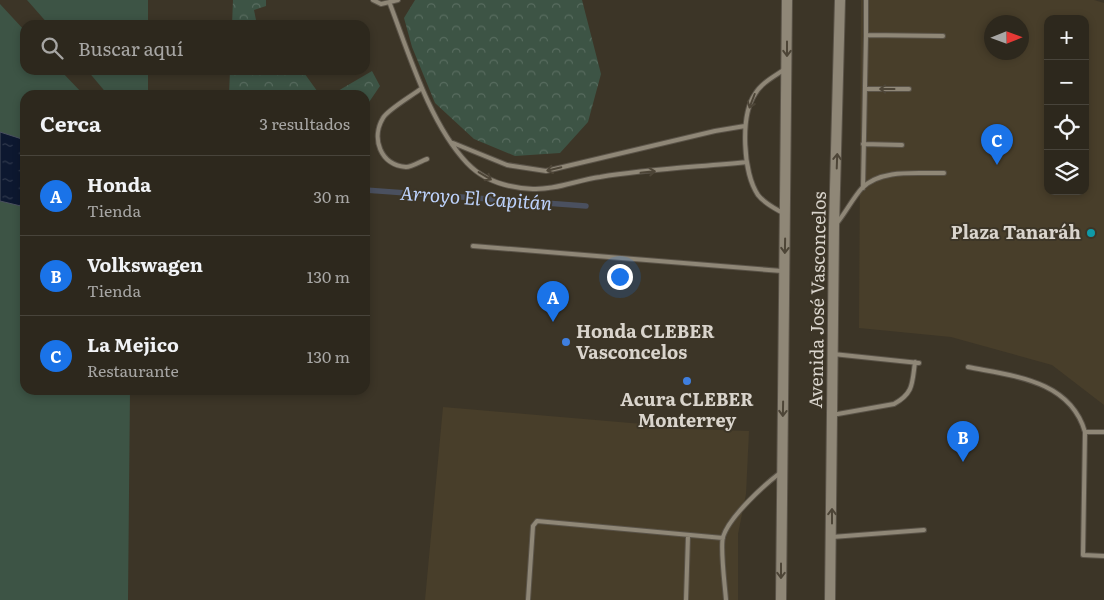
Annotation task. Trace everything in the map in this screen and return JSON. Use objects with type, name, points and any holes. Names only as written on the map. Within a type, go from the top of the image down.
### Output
[{"type":"main road","name":"Avenida José Vasconcelos","points":[[781,600],[787,0]]},
{"type":"main road","name":"Avenida José Vasconcelos","points":[[830,600],[834,227],[840,0]]},
{"type":"lane","points":[[373,0],[381,4],[390,4],[398,0]]},
{"type":"lane","points":[[863,188],[866,0]]},
{"type":"lane","points":[[390,4],[422,88],[451,142],[467,163],[494,182],[533,189],[548,188],[600,177],[747,162]]},
{"type":"lane","points":[[866,34],[943,36]]},
{"type":"lane","points":[[785,214],[765,203],[754,187],[747,162],[745,126],[750,103],[758,89],[787,68]]},
{"type":"lane","points":[[422,88],[383,116],[378,128],[377,140],[382,155],[393,163],[407,167],[427,159]]},
{"type":"lane","points":[[864,89],[908,89]]},
{"type":"lane","points":[[451,142],[507,165],[546,171],[745,126]]},
{"type":"lane","points":[[864,144],[902,146]]},
{"type":"lane","points":[[834,227],[863,188],[883,176],[944,173]]},
{"type":"lane","points":[[473,246],[784,271]]},
{"type":"lane","points":[[832,415],[894,404],[903,399],[911,390],[917,363],[833,354]]},
{"type":"lane","points":[[968,367],[1018,377],[1043,386],[1059,394],[1073,406],[1080,417],[1084,432],[1083,553],[1085,556],[1104,556]]},
{"type":"lane","points":[[1084,432],[1104,432]]},
{"type":"lane","points":[[726,600],[723,538],[736,516],[764,485],[782,472]]},
{"type":"lane","points":[[528,600],[533,526],[535,522],[723,538]]},
{"type":"lane","points":[[832,536],[924,530]]},
{"type":"lane","points":[[686,600],[688,536]]},
{"type":"shaded area","points":[[861,0],[1094,0],[1104,3],[1104,405],[1052,365],[951,337],[859,328]]},
{"type":"shaded area","points":[[443,407],[654,425],[661,428],[749,431],[746,494],[738,534],[738,600],[425,600]]},
{"type":"green space","points":[[27,0],[148,0],[148,20],[45,20]]},
{"type":"green space","points":[[233,0],[266,0],[266,6],[254,10],[256,20],[232,20]]},
{"type":"green space","points":[[415,0],[582,0],[601,74],[588,122],[560,153],[515,156],[474,139],[435,103],[412,47],[404,18]]},
{"type":"green space","points":[[0,4],[20,26],[20,75],[65,75],[79,90],[20,90],[20,395],[130,395],[128,600],[0,600]]},
{"type":"green space","points":[[372,71],[380,86],[370,101],[370,90],[340,90],[365,75],[370,75]]},
{"type":"green space","points":[[91,75],[148,75],[148,90],[104,90]]},
{"type":"green space","points":[[230,75],[306,75],[316,90],[229,90]]},
{"type":"water","points":[[0,132],[20,138],[20,206],[0,201]]},
{"type":"waterway","name":"Arroyo El Capitán","points":[[370,190],[586,206]]},
{"type":"place","name":"La Mejico","points":[[997,165]]},
{"type":"place","name":"Plaza Tanaráh","points":[[1091,233]]},
{"type":"place","name":"Honda","points":[[553,322]]},
{"type":"place","name":"Honda CLEBER Vasconcelos","points":[[566,342]]},
{"type":"place","name":"Acura CLEBER Monterrey","points":[[687,381]]},
{"type":"place","name":"Volkswagen","points":[[963,462]]}]
